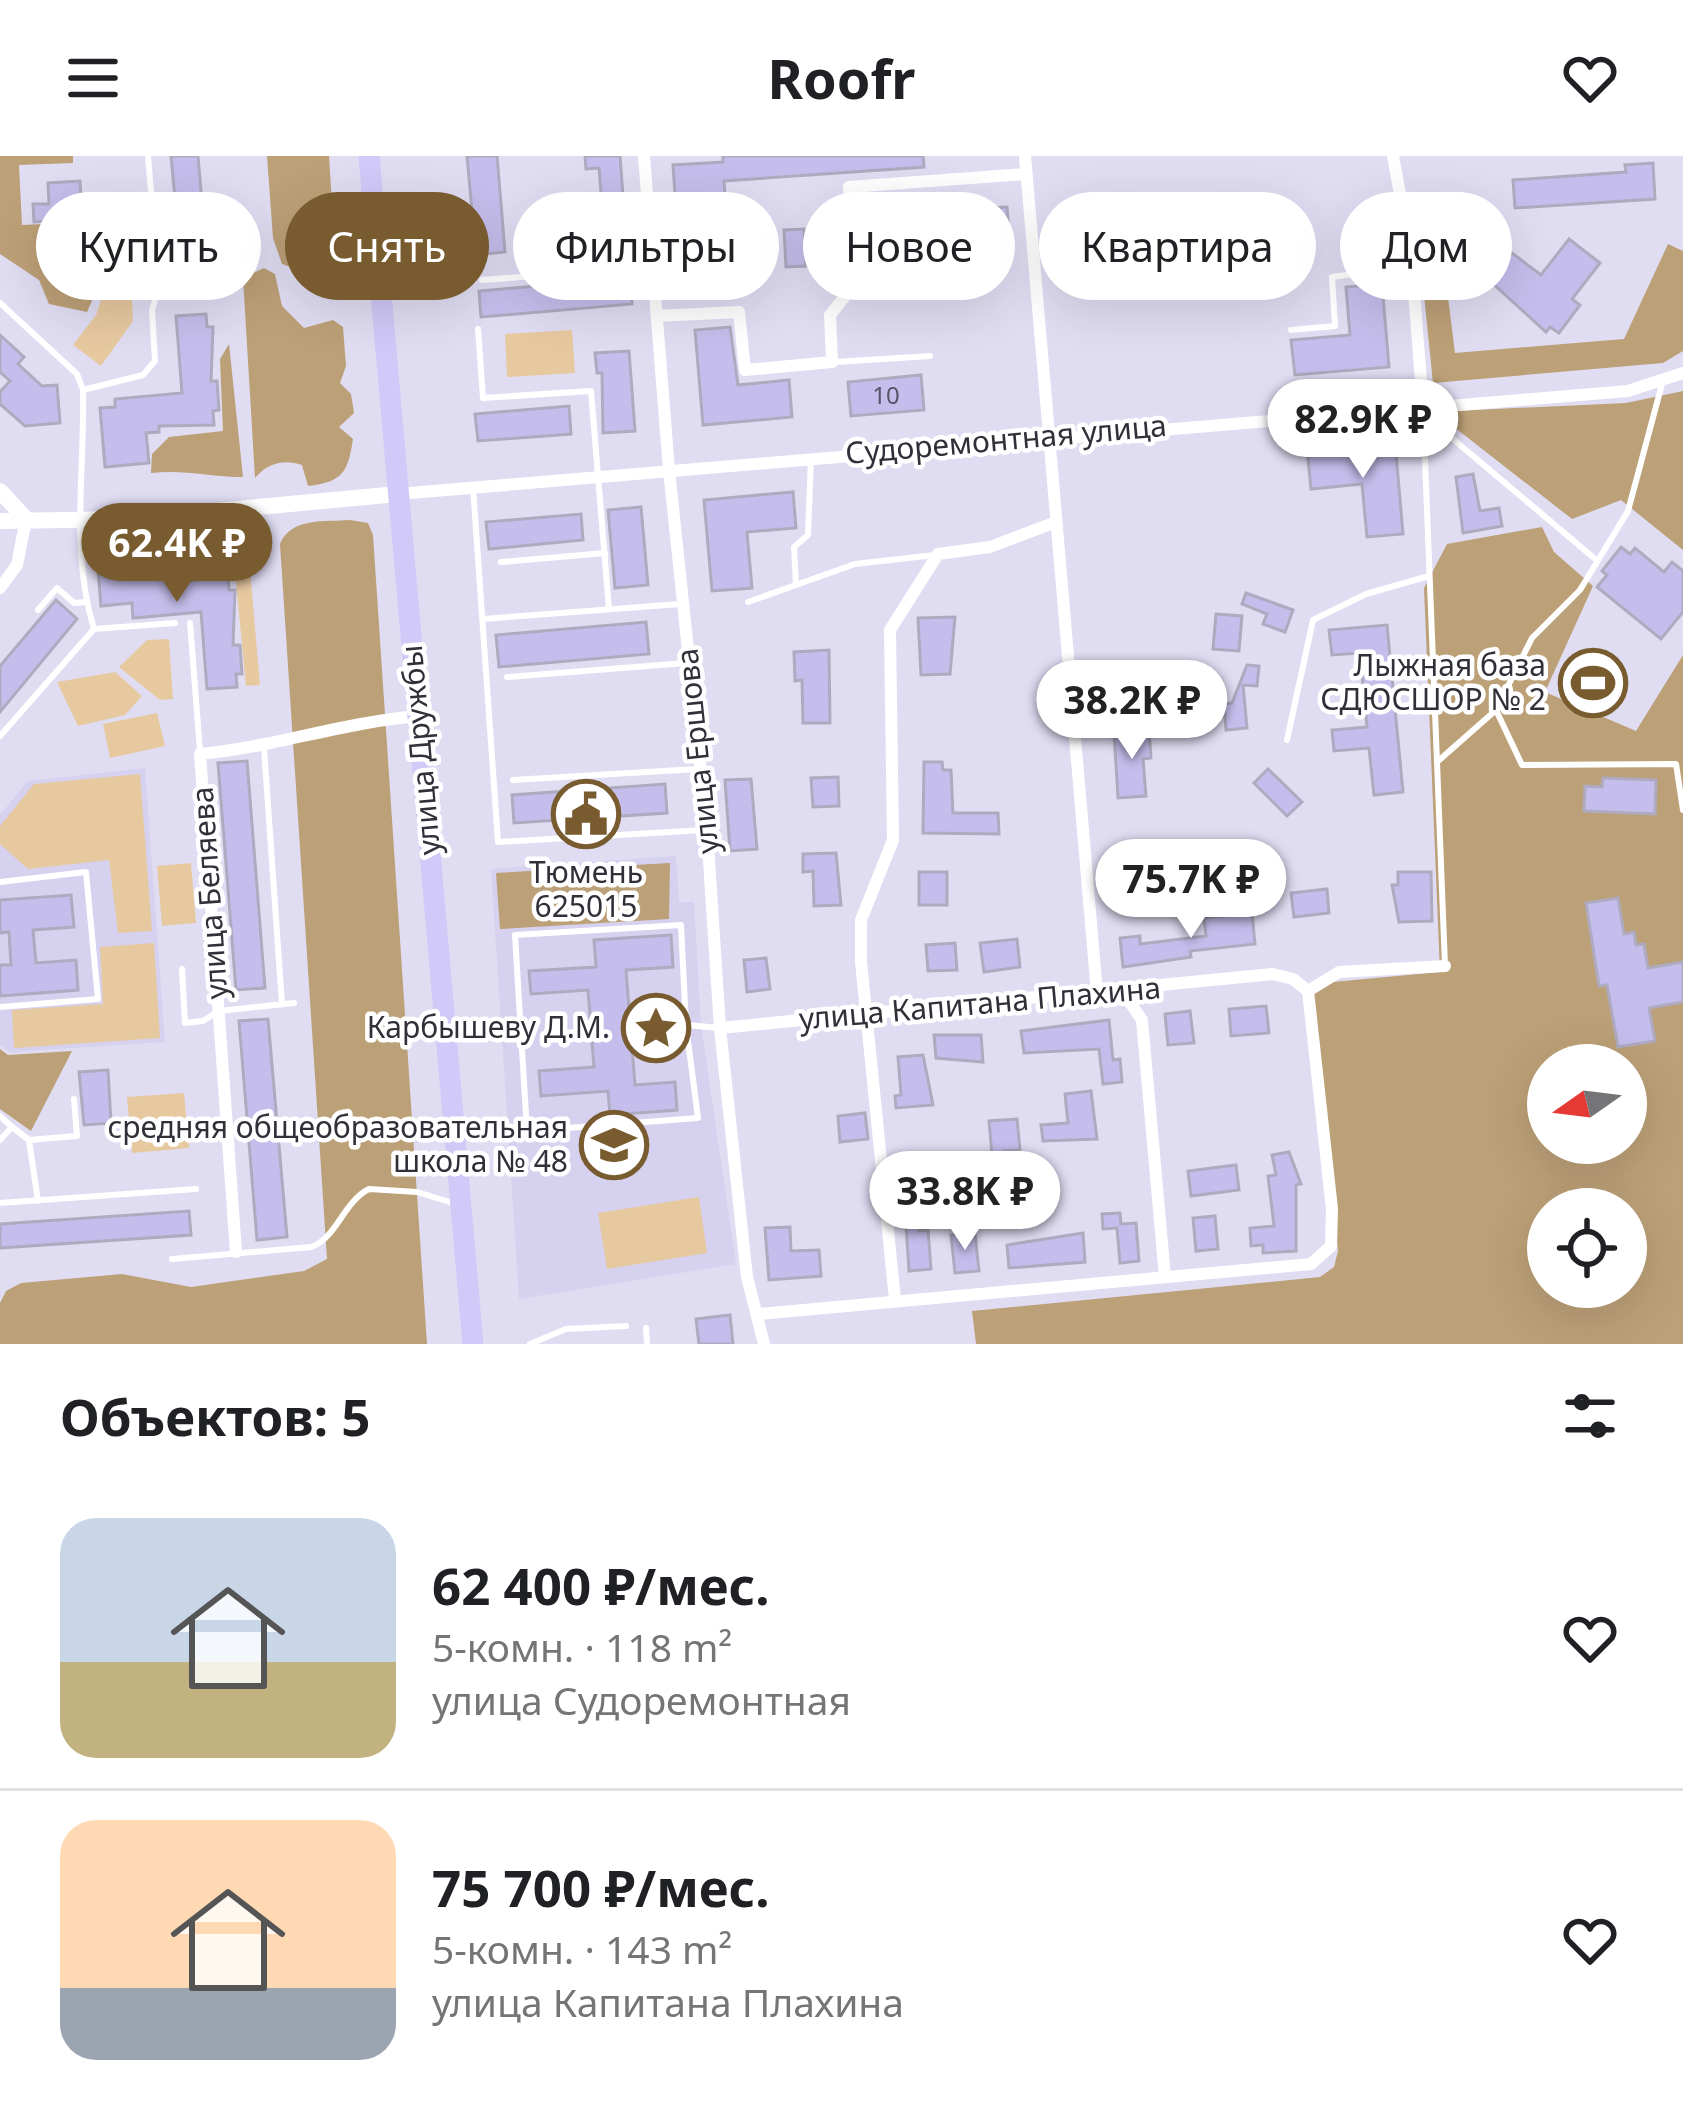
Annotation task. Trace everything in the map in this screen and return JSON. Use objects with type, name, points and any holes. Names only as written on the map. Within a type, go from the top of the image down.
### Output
[{"type":"main road","name":"улица Дружбы","points":[[369,156],[473,1344]]},
{"type":"street","name":"улица Ершова","points":[[644,156],[647,192]]},
{"type":"street","points":[[1025,156],[1097,993]]},
{"type":"street","points":[[1393,156],[1400,192]]},
{"type":"street","points":[[657,316],[739,312],[745,370],[832,362],[830,315],[855,284],[849,187],[1026,174]]},
{"type":"street","name":"улица Ершова","points":[[655,300],[707,830],[720,1028],[747,1277],[764,1344]]},
{"type":"street","points":[[1415,300],[1423,406]]},
{"type":"street","name":"Судоремонтная улица","points":[[398,494],[1662,385],[1683,374]]},
{"type":"street","points":[[0,491],[26,520]]},
{"type":"street","points":[[0,521],[80,520],[398,494]]},
{"type":"street","points":[[0,588],[17,565],[26,520]]},
{"type":"street","points":[[895,1300],[861,920],[893,840],[890,630],[938,554],[990,547],[1056,522]]},
{"type":"street","name":"улица Беляева","points":[[236,1252],[200,754],[264,748],[343,727],[418,716]]},
{"type":"street","points":[[760,1314],[1311,1264],[1331,1246],[1332,1209],[1308,991],[1339,972],[1445,966]]},
{"type":"street","name":"улица Капитана Плахина","points":[[720,1028],[1273,974],[1293,979],[1308,991]]},
{"type":"street","points":[[1123,992],[1142,1020],[1165,1277]]},
{"type":"lane","points":[[83,390],[143,375],[155,362],[152,310],[158,286],[148,156]]},
{"type":"lane","points":[[1291,330],[1335,326],[1332,277],[1340,276]]},
{"type":"lane","points":[[0,303],[77,374],[83,390],[80,520],[86,602],[94,628]]},
{"type":"lane","points":[[478,328],[483,398],[591,391],[609,609]]},
{"type":"lane","points":[[832,362],[930,356]]},
{"type":"lane","points":[[1437,762],[1496,710],[1532,638],[1580,590],[1594,558],[1628,511],[1662,385]]},
{"type":"lane","points":[[1423,406],[1441,429],[1594,558]]},
{"type":"lane","points":[[1423,406],[1445,966]]},
{"type":"lane","points":[[796,585],[794,547],[808,535],[811,457]]},
{"type":"lane","points":[[473,487],[498,842],[707,830]]},
{"type":"lane","points":[[500,562],[605,553]]},
{"type":"lane","points":[[748,602],[855,564],[938,554]]},
{"type":"lane","points":[[1287,740],[1313,620],[1366,594],[1429,576]]},
{"type":"lane","points":[[38,610],[57,588],[74,603],[86,602]]},
{"type":"lane","points":[[482,619],[683,604]]},
{"type":"lane","points":[[190,622],[200,754]]},
{"type":"lane","points":[[0,736],[94,628],[175,623]]},
{"type":"lane","points":[[507,676],[690,663]]},
{"type":"lane","points":[[1496,710],[1522,765],[1676,764],[1683,810]]},
{"type":"lane","points":[[264,748],[282,1004]]},
{"type":"lane","points":[[513,780],[701,769]]},
{"type":"lane","points":[[0,882],[86,872],[98,999],[0,1007]]},
{"type":"lane","points":[[681,925],[686,1025],[698,1118],[527,1131],[515,935],[681,925]]},
{"type":"lane","points":[[182,969],[185,1023],[203,1021],[219,1011],[294,1003]]},
{"type":"lane","points":[[686,1025],[720,1028]]},
{"type":"lane","points":[[0,1116],[29,1140],[77,1136],[74,1099]]},
{"type":"lane","points":[[0,1140],[12,1127]]},
{"type":"lane","points":[[29,1140],[38,1202]]},
{"type":"lane","points":[[0,1203],[196,1189]]},
{"type":"lane","points":[[172,1259],[322,1243],[344,1208],[369,1189],[417,1192],[460,1205]]},
{"type":"lane","points":[[530,1344],[547,1342],[566,1329],[626,1326]]},
{"type":"lane","points":[[646,1328],[647,1344]]},
{"type":"shaded area","points":[[0,156],[73,156],[73,163],[19,165],[22,225],[36,224],[36,278],[0,254]]},
{"type":"shaded area","points":[[267,156],[329,156],[331,192],[285,192],[285,265],[273,238]]},
{"type":"shaded area","points":[[1668,244],[1683,251],[1683,351],[1663,363],[1433,383],[1425,300],[1448,300],[1455,353],[1624,339]]},
{"type":"shaded area","points":[[261,269],[275,274],[282,306],[304,328],[333,320],[343,327],[346,366],[340,383],[351,394],[354,413],[339,427],[353,439],[346,468],[329,482],[308,486],[302,465],[288,462],[271,466],[255,478],[244,300],[261,300]]},
{"type":"shaded area","points":[[47,300],[92,300],[87,312]]},
{"type":"shaded area","points":[[101,300],[132,300],[133,321],[101,366],[73,345],[96,315]]},
{"type":"shaded area","points":[[572,330],[575,373],[507,377],[505,334]]},
{"type":"shaded area","points":[[229,344],[243,477],[151,473],[152,454],[169,437],[223,431],[220,359]]},
{"type":"shaded area","points":[[1683,391],[1683,550],[1621,500],[1572,519],[1454,427],[1453,411],[1626,403]]},
{"type":"shaded area","points":[[368,523],[373,535],[427,1344],[0,1344],[0,1303],[6,1291],[21,1283],[122,1274],[191,1287],[304,1271],[327,1259],[280,544],[300,525]]},
{"type":"shaded area","points":[[1542,527],[1554,552],[1593,586],[1545,692],[1636,731],[1683,655],[1683,1344],[976,1344],[972,1311],[1320,1277],[1334,1267],[1338,1251],[1312,992],[1322,983],[1440,972],[1424,588],[1447,544]]},
{"type":"shaded area","points":[[206,533],[250,570],[260,685],[246,686],[235,572],[177,576],[175,535]]},
{"type":"shaded area","points":[[169,639],[173,699],[160,700],[119,667],[147,640]]},
{"type":"shaded area","points":[[115,672],[142,696],[125,715],[78,726],[57,682]]},
{"type":"shaded area","points":[[157,713],[165,746],[110,758],[103,724]]},
{"type":"shaded area","points":[[145,768],[165,1042],[10,1052],[0,1045],[0,815],[28,781]]},
{"type":"shaded area","points":[[140,774],[152,931],[118,933],[109,860],[28,869],[0,844],[0,826],[34,784]]},
{"type":"shaded area","name":"средняя общеобразовательная школа № 48","points":[[676,856],[679,902],[694,902],[701,1025],[736,1264],[519,1299],[491,869]]},
{"type":"shaded area","points":[[191,863],[196,923],[162,926],[157,866]]},
{"type":"shaded area","points":[[670,863],[669,919],[500,929],[496,873]]},
{"type":"shaded area","points":[[154,943],[160,1038],[14,1048],[12,1010],[103,1004],[100,947]]},
{"type":"shaded area","points":[[0,1049],[8,1055],[72,1051],[31,1131],[0,1109]]},
{"type":"shaded area","points":[[184,1093],[189,1148],[132,1153],[127,1097]]},
{"type":"shaded area","points":[[699,1197],[707,1253],[607,1269],[598,1213]]},
{"type":"building","points":[[171,156],[198,156],[201,192],[174,192]]},
{"type":"building","points":[[467,156],[497,156],[505,252],[489,254],[489,192],[470,192]]},
{"type":"building","points":[[585,156],[620,156],[623,192],[601,192],[599,168],[586,169]]},
{"type":"building","points":[[723,156],[923,156],[924,167],[724,181],[725,192],[675,192],[673,165],[723,162]]},
{"type":"building","points":[[1653,163],[1655,199],[1515,208],[1513,180],[1626,172],[1625,165]]},
{"type":"building","points":[[80,181],[81,192],[48,192],[48,183]]},
{"type":"building","points":[[803,229],[803,266],[786,267],[784,230]]},
{"type":"building","points":[[1569,239],[1600,263],[1572,299],[1580,305],[1559,333],[1550,327],[1546,332],[1511,300],[1512,253],[1541,275]]},
{"type":"building","points":[[513,288],[513,300],[632,300],[632,304],[481,317],[480,300],[489,300],[489,290]]},
{"type":"building","points":[[1347,300],[1383,300],[1389,367],[1295,375],[1291,340],[1350,335]]},
{"type":"building","points":[[206,314],[207,327],[213,327],[211,381],[217,381],[219,410],[213,411],[214,425],[159,426],[159,432],[146,433],[149,463],[105,467],[100,408],[115,407],[115,399],[182,393],[176,316]]},
{"type":"building","points":[[730,327],[738,385],[789,380],[792,417],[703,425],[695,330]]},
{"type":"building","points":[[0,335],[24,357],[18,364],[42,386],[57,385],[60,423],[25,426],[0,404],[0,392],[10,381],[0,372]]},
{"type":"building","points":[[629,351],[635,431],[603,433],[602,373],[597,373],[595,353]]},
{"type":"building","points":[[921,375],[924,410],[851,416],[848,382]]},
{"type":"building","points":[[569,406],[571,434],[478,441],[475,414]]},
{"type":"building","points":[[1395,442],[1403,534],[1367,537],[1362,484],[1311,489],[1307,449]]},
{"type":"building","points":[[1473,474],[1480,511],[1499,508],[1502,526],[1463,533],[1456,477]]},
{"type":"building","points":[[793,492],[796,528],[747,532],[752,588],[712,591],[704,500]]},
{"type":"building","points":[[641,507],[648,585],[615,588],[608,510]]},
{"type":"building","points":[[581,514],[583,540],[489,549],[486,522]]},
{"type":"building","points":[[1621,547],[1630,554],[1635,548],[1664,572],[1672,562],[1683,571],[1683,612],[1661,639],[1597,587],[1607,575],[1602,571]]},
{"type":"building","points":[[170,551],[173,583],[228,576],[229,590],[235,590],[233,645],[240,645],[242,674],[236,674],[237,687],[207,689],[201,612],[133,618],[132,603],[101,606],[97,557]]},
{"type":"building","points":[[1246,593],[1293,610],[1285,632],[1263,624],[1267,614],[1242,604]]},
{"type":"building","points":[[56,600],[77,619],[0,712],[0,666]]},
{"type":"building","points":[[1216,614],[1242,616],[1239,651],[1213,649]]},
{"type":"building","points":[[955,617],[950,674],[921,675],[918,618]]},
{"type":"building","points":[[646,622],[649,654],[499,667],[496,635]]},
{"type":"building","points":[[1387,625],[1403,792],[1374,795],[1369,748],[1334,751],[1332,730],[1367,727],[1360,653],[1332,655],[1329,630]]},
{"type":"building","points":[[829,650],[830,723],[803,723],[802,680],[795,681],[794,652]]},
{"type":"building","points":[[1247,665],[1259,666],[1257,686],[1243,685],[1247,728],[1226,730],[1224,704],[1232,703]]},
{"type":"building","name":"Лыжная база СДЮСШОР № 2","points":[[1576,666],[1617,681],[1610,701],[1569,685]]},
{"type":"building","points":[[1149,730],[1151,758],[1143,759],[1146,796],[1118,798],[1114,732]]},
{"type":"building","points":[[247,761],[265,988],[236,990],[218,763]]},
{"type":"building","points":[[924,762],[942,762],[943,770],[951,770],[953,813],[998,813],[999,834],[923,833]]},
{"type":"building","points":[[1268,769],[1302,802],[1287,816],[1254,783]]},
{"type":"building","points":[[838,777],[839,806],[813,807],[811,778]]},
{"type":"building","points":[[1603,778],[1656,780],[1655,814],[1584,811],[1585,786],[1602,787]]},
{"type":"building","points":[[751,779],[757,849],[730,851],[725,780]]},
{"type":"building","points":[[665,784],[667,813],[514,823],[512,795]]},
{"type":"building","points":[[1146,848],[1151,887],[1117,891],[1113,851]]},
{"type":"building","points":[[836,853],[841,905],[814,906],[813,871],[803,872],[803,854]]},
{"type":"building","points":[[919,872],[947,872],[947,905],[919,905]]},
{"type":"building","points":[[1398,872],[1431,872],[1432,921],[1399,922],[1392,885],[1398,885]]},
{"type":"building","points":[[1327,889],[1329,913],[1294,917],[1291,893]]},
{"type":"building","points":[[71,895],[74,927],[33,930],[36,963],[76,960],[78,990],[0,996],[0,965],[11,965],[9,932],[0,933],[0,900]]},
{"type":"building","points":[[1618,898],[1624,934],[1634,932],[1636,945],[1644,944],[1648,968],[1683,962],[1683,1002],[1649,1008],[1655,1041],[1617,1044],[1607,985],[1599,986],[1586,903]]},
{"type":"building","points":[[1252,913],[1255,944],[1190,951],[1191,957],[1123,967],[1120,938],[1140,936],[1140,944],[1206,936],[1204,918]]},
{"type":"building","points":[[671,935],[673,967],[626,970],[635,1085],[675,1082],[677,1110],[610,1115],[608,1091],[541,1096],[539,1071],[594,1067],[588,990],[531,994],[529,971],[596,967],[594,940]]},
{"type":"building","points":[[1017,939],[1020,967],[984,972],[980,943]]},
{"type":"building","points":[[955,943],[957,970],[928,971],[926,945]]},
{"type":"building","points":[[766,958],[770,989],[747,992],[744,960]]},
{"type":"building","points":[[1266,1006],[1269,1033],[1231,1036],[1229,1009]]},
{"type":"building","points":[[1190,1011],[1194,1043],[1168,1045],[1165,1014]]},
{"type":"building","points":[[268,1019],[287,1237],[257,1240],[239,1021]]},
{"type":"building","points":[[1109,1020],[1113,1060],[1120,1059],[1122,1082],[1103,1084],[1099,1049],[1024,1053],[1021,1031]]},
{"type":"building","points":[[934,1035],[981,1035],[983,1062],[936,1058]]},
{"type":"building","points":[[923,1055],[933,1105],[896,1108],[895,1096],[901,1095],[898,1057]]},
{"type":"building","points":[[108,1070],[111,1123],[84,1125],[79,1072]]},
{"type":"building","points":[[1091,1091],[1097,1139],[1043,1141],[1041,1125],[1068,1123],[1065,1094]]},
{"type":"building","points":[[865,1113],[868,1139],[840,1142],[838,1116]]},
{"type":"building","points":[[1017,1119],[1020,1150],[1004,1151],[1005,1174],[1016,1173],[1017,1189],[996,1190],[995,1180],[916,1177],[915,1158],[992,1155],[989,1121]]},
{"type":"building","points":[[1289,1152],[1301,1184],[1296,1185],[1296,1251],[1263,1253],[1263,1245],[1251,1246],[1250,1228],[1274,1226],[1268,1176],[1276,1175],[1272,1155]]},
{"type":"building","points":[[1236,1165],[1239,1190],[1191,1196],[1188,1171]]},
{"type":"building","points":[[918,1193],[919,1231],[928,1230],[931,1269],[909,1271],[904,1194]]},
{"type":"building","points":[[189,1211],[191,1235],[0,1248],[0,1224]]},
{"type":"building","points":[[1120,1213],[1121,1224],[1136,1223],[1139,1261],[1120,1263],[1117,1228],[1103,1229],[1102,1214]]},
{"type":"building","points":[[1215,1216],[1218,1249],[1196,1251],[1193,1218]]},
{"type":"building","points":[[790,1227],[791,1251],[819,1250],[821,1276],[769,1280],[765,1228]]},
{"type":"building","points":[[975,1233],[979,1271],[955,1273],[951,1235]]},
{"type":"building","points":[[1083,1233],[1085,1262],[1009,1268],[1007,1245]]},
{"type":"building","points":[[730,1315],[733,1344],[699,1344],[696,1319]]},
{"type":"place","name":"Лыжная база СДЮСШОР № 2","points":[[1593,683]]},
{"type":"place","name":"Тюмень 625015","points":[[586,814]]},
{"type":"place","name":"Карбышеву Д.М.","points":[[656,1028]]},
{"type":"place","name":"средняя общеобразовательная школа № 48","points":[[614,1145]]}]
